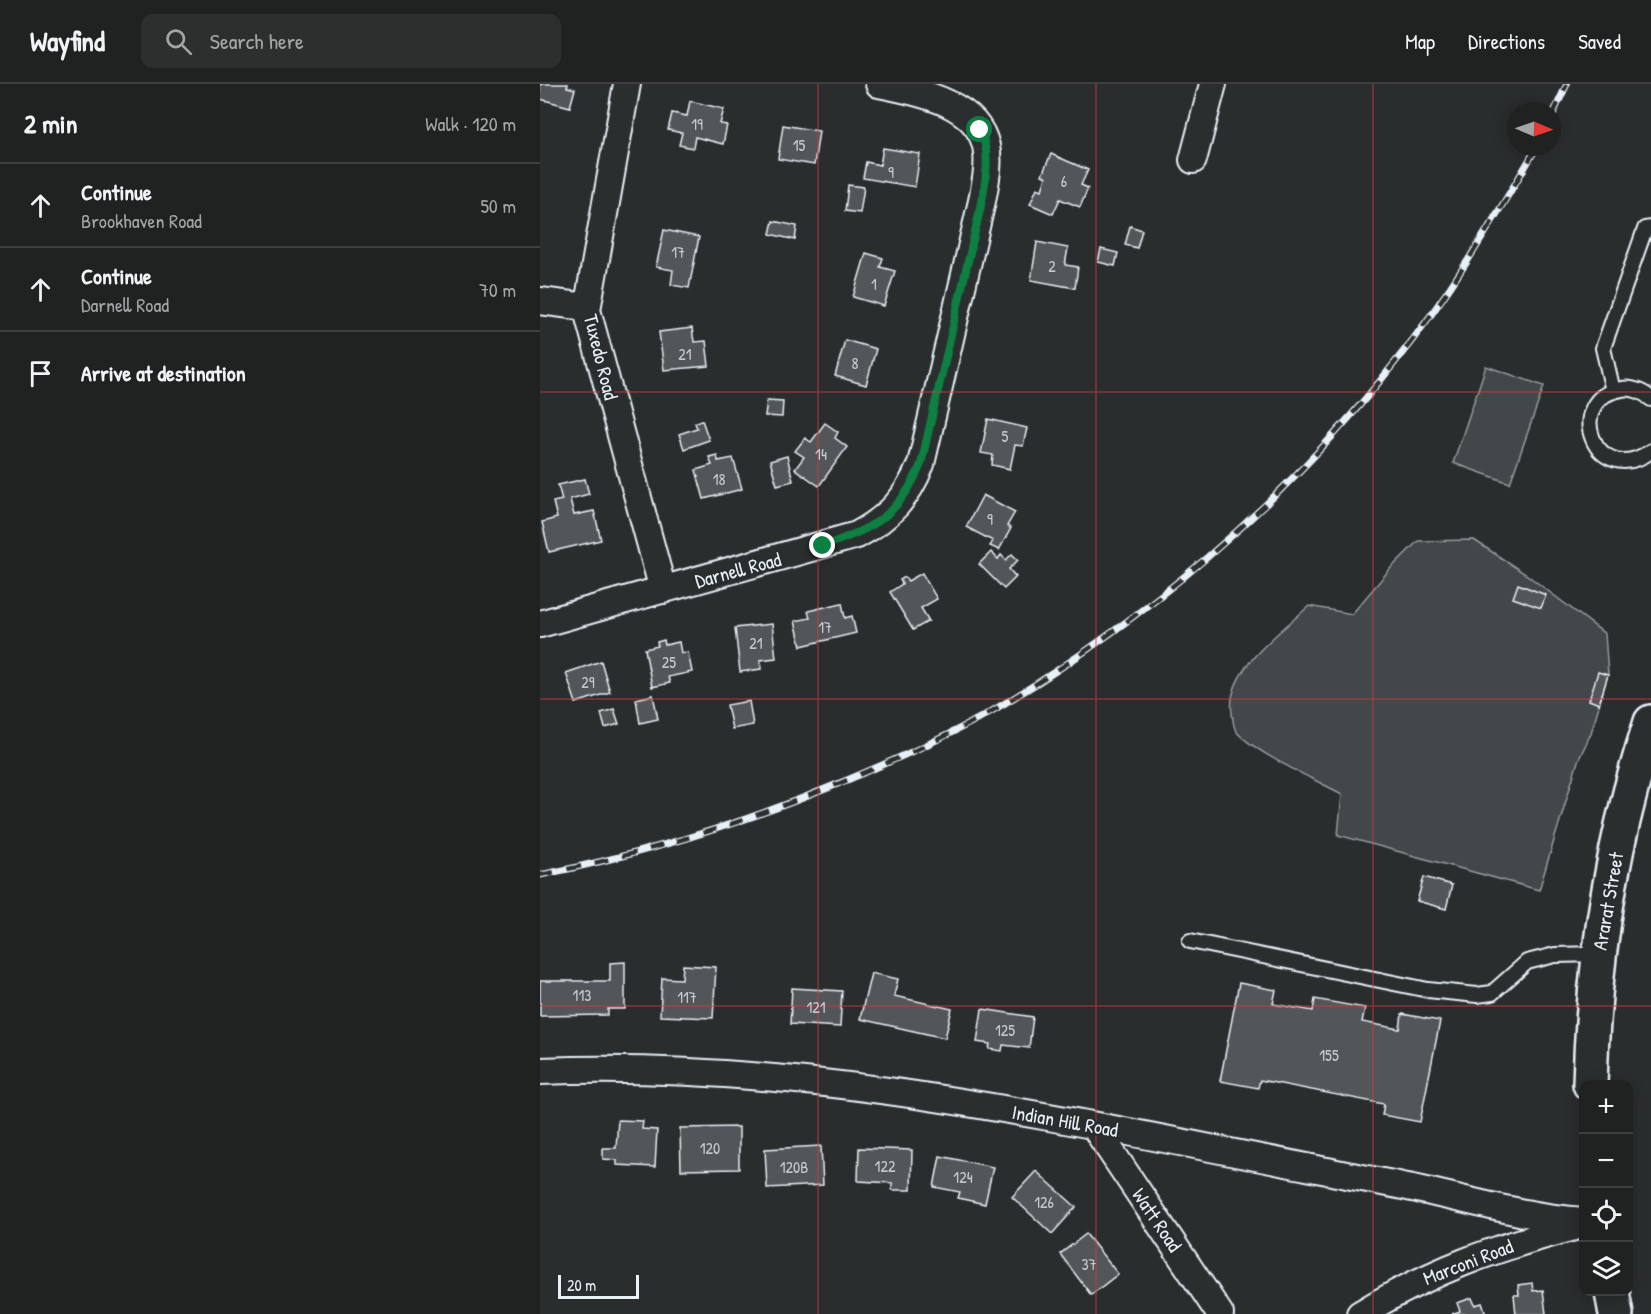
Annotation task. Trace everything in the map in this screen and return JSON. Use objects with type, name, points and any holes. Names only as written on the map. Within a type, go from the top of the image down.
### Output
[{"type":"main road","name":"Ararat Street","points":[[1590,1080],[1592,1020],[1605,902],[1631,786],[1651,722]]},
{"type":"main road","points":[[1613,1296],[1616,1314]]},
{"type":"street","name":"Tuxedo Road","points":[[627,84],[587,308],[663,590]]},
{"type":"street","name":"Darnell Road","points":[[540,624],[857,535],[880,522],[909,491],[921,464],[982,201],[987,164],[986,146],[975,123],[955,108],[923,94],[879,84]]},
{"type":"street","points":[[1193,160],[1212,84]]},
{"type":"street","points":[[540,302],[587,308]]},
{"type":"street","name":"Indian Hill Road","points":[[540,1071],[672,1070],[787,1077],[916,1095],[1094,1125],[1419,1189],[1543,1218],[1579,1221]]},
{"type":"street","name":"Watt Road","points":[[1094,1125],[1220,1314]]},
{"type":"street","name":"Marconi Road","points":[[1359,1314],[1444,1268],[1524,1241],[1579,1226]]},
{"type":"lane","points":[[1613,391],[1603,348],[1645,229],[1651,228]]},
{"type":"lane","points":[[1651,399],[1637,390],[1625,388],[1602,396],[1594,405],[1589,428],[1592,440],[1599,450],[1619,461],[1631,461],[1651,451]]},
{"type":"lane","points":[[1190,941],[1428,990],[1477,996],[1492,993],[1527,962],[1555,955],[1599,954]]},
{"type":"shaded area","points":[[1486,366],[1544,386],[1510,483],[1453,463]]},
{"type":"shaded area","points":[[1474,540],[1527,575],[1605,634],[1608,675],[1591,733],[1578,761],[1539,890],[1338,835],[1342,794],[1256,748],[1236,731],[1234,725],[1232,697],[1237,682],[1246,667],[1271,640],[1309,606],[1352,614],[1390,569],[1418,541]]},
{"type":"building","points":[[540,84],[568,84],[567,87],[575,89],[570,107],[540,99]]},
{"type":"building","points":[[690,101],[724,109],[720,124],[727,125],[723,144],[695,137],[693,148],[679,145],[682,133],[668,130],[672,113],[687,116]]},
{"type":"building","points":[[783,125],[819,131],[814,165],[778,159]]},
{"type":"building","points":[[883,148],[920,154],[915,187],[863,178],[866,162],[880,165]]},
{"type":"building","points":[[1051,154],[1088,170],[1081,185],[1088,188],[1080,207],[1060,199],[1053,214],[1030,204],[1037,188],[1042,190],[1046,177],[1042,175]]},
{"type":"building","points":[[848,185],[864,187],[860,213],[845,211]]},
{"type":"building","points":[[773,221],[797,226],[795,240],[770,234]]},
{"type":"building","points":[[1130,226],[1142,230],[1137,248],[1125,245]]},
{"type":"building","points":[[664,230],[699,237],[689,288],[671,285],[673,270],[656,267]]},
{"type":"building","points":[[1037,242],[1068,248],[1065,265],[1078,267],[1075,288],[1031,280]]},
{"type":"building","points":[[1101,249],[1118,253],[1115,266],[1098,262]]},
{"type":"building","points":[[866,253],[883,258],[880,267],[895,271],[884,306],[853,297]]},
{"type":"building","points":[[692,328],[694,342],[706,341],[709,366],[664,370],[659,332]]},
{"type":"building","points":[[845,340],[876,349],[866,385],[835,376]]},
{"type":"building","points":[[767,400],[783,401],[782,417],[765,416]]},
{"type":"building","points":[[988,419],[1027,428],[1023,446],[1015,445],[1010,469],[992,465],[993,455],[981,453]]},
{"type":"building","points":[[702,420],[709,440],[684,449],[679,434],[697,428],[695,423]]},
{"type":"building","points":[[825,423],[838,432],[835,438],[847,447],[819,486],[795,469],[804,457],[795,451],[805,438],[811,442]]},
{"type":"building","points":[[717,455],[718,461],[733,458],[742,489],[704,499],[696,470],[712,465],[709,457]]},
{"type":"building","points":[[787,456],[793,481],[777,485],[770,461]]},
{"type":"building","points":[[585,479],[589,494],[570,499],[574,515],[594,511],[601,540],[549,552],[542,522],[557,518],[553,502],[562,500],[558,485]]},
{"type":"building","points":[[983,495],[1015,512],[1007,526],[1011,528],[999,550],[990,546],[993,541],[966,527]]},
{"type":"building","points":[[991,552],[998,559],[1001,555],[1006,560],[1012,554],[1018,560],[1009,569],[1016,577],[1004,589],[979,564]]},
{"type":"building","points":[[922,573],[937,599],[921,608],[929,621],[913,630],[890,592],[902,584],[900,580],[905,577],[908,581]]},
{"type":"building","points":[[1518,584],[1546,595],[1541,608],[1513,598]]},
{"type":"building","points":[[842,603],[845,618],[852,616],[856,633],[801,646],[795,621],[810,618],[808,611]]},
{"type":"building","points":[[772,624],[776,658],[760,660],[761,669],[740,672],[735,628]]},
{"type":"building","points":[[664,640],[665,645],[679,642],[681,653],[688,652],[692,672],[668,677],[670,683],[652,687],[645,649],[658,646],[657,642]]},
{"type":"building","points":[[601,661],[610,692],[576,703],[566,673]]},
{"type":"building","points":[[1598,672],[1608,675],[1599,704],[1589,700]]},
{"type":"building","points":[[653,695],[658,719],[640,723],[636,699]]},
{"type":"building","points":[[749,701],[753,725],[732,729],[727,705]]},
{"type":"building","points":[[614,709],[619,724],[605,728],[601,713]]},
{"type":"building","points":[[1424,877],[1452,885],[1446,909],[1417,901]]},
{"type":"building","points":[[625,962],[625,1009],[608,1009],[608,1015],[540,1016],[540,981],[610,981],[610,963]]},
{"type":"building","points":[[683,965],[716,967],[713,1018],[660,1016],[662,978],[682,979]]},
{"type":"building","points":[[871,973],[898,979],[894,996],[952,1009],[945,1038],[860,1019]]},
{"type":"building","points":[[1239,983],[1276,990],[1273,1004],[1313,1011],[1315,999],[1365,1008],[1362,1022],[1400,1029],[1402,1014],[1440,1021],[1420,1122],[1382,1115],[1384,1104],[1260,1080],[1258,1088],[1220,1081]]},
{"type":"building","points":[[792,988],[842,991],[840,1027],[790,1024]]},
{"type":"building","points":[[982,1009],[1033,1017],[1029,1048],[1003,1045],[1002,1051],[989,1049],[990,1044],[977,1042]]},
{"type":"building","points":[[618,1120],[643,1121],[642,1129],[657,1130],[655,1167],[617,1165],[617,1160],[603,1159],[603,1148],[616,1148]]},
{"type":"building","points":[[739,1127],[739,1169],[681,1170],[680,1128]]},
{"type":"building","points":[[821,1146],[823,1185],[767,1188],[765,1149]]},
{"type":"building","points":[[859,1148],[912,1150],[911,1190],[892,1190],[892,1183],[858,1181]]},
{"type":"building","points":[[940,1156],[993,1167],[985,1204],[958,1198],[960,1192],[934,1187]]},
{"type":"building","points":[[1036,1171],[1076,1207],[1052,1234],[1012,1197]]},
{"type":"building","points":[[1086,1234],[1118,1274],[1091,1295],[1060,1254]]},
{"type":"building","points":[[1532,1283],[1533,1291],[1543,1290],[1546,1314],[1516,1314],[1514,1295],[1519,1295],[1518,1285]]},
{"type":"building","points":[[1472,1298],[1475,1305],[1482,1303],[1486,1314],[1452,1314],[1460,1311],[1457,1303]]},
{"type":"railway","points":[[1559,102],[1567,84]]},
{"type":"railway","points":[[540,875],[660,846],[737,822],[814,794],[919,748],[985,715],[1099,641],[1207,557],[1307,463],[1353,413],[1435,310],[1532,156]]},
{"type":"route","points":[[823,546],[857,535],[880,522],[909,491],[921,464],[982,201],[987,164],[986,146],[980,130]]}]
